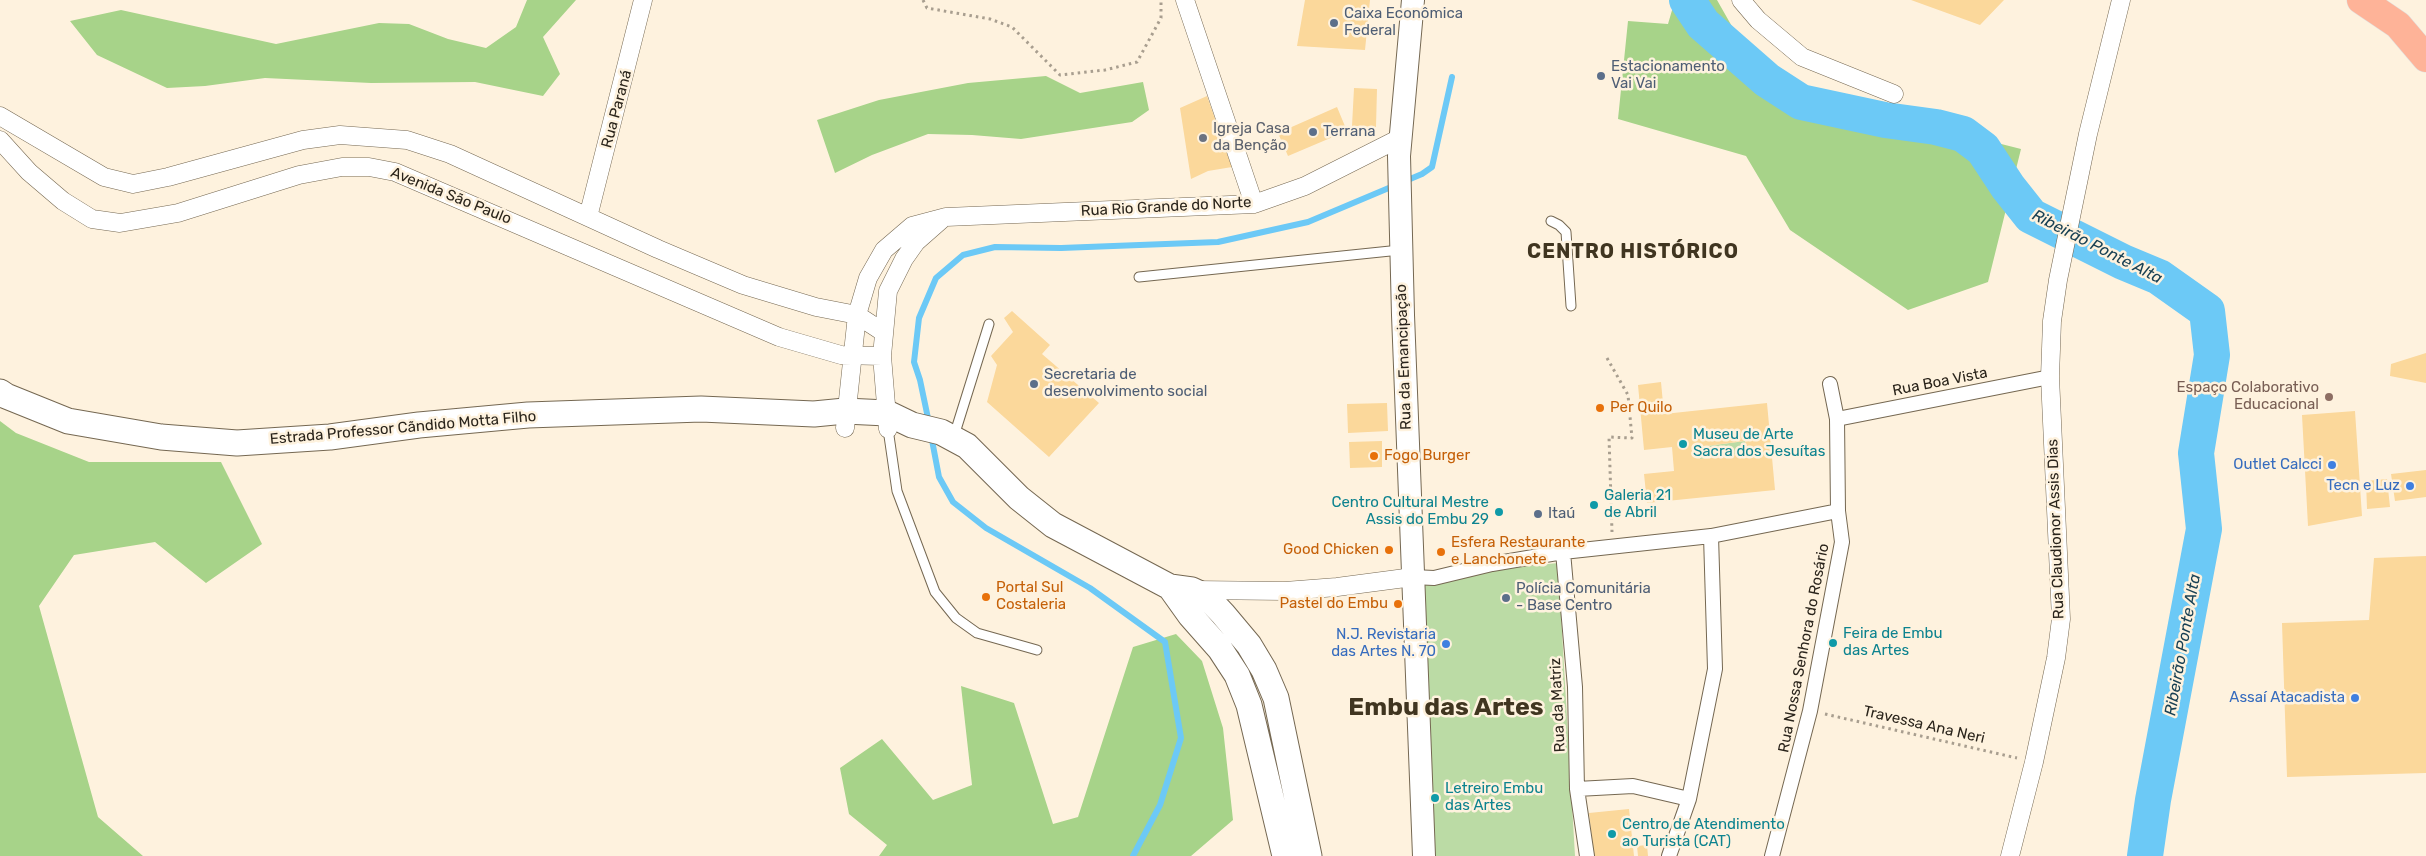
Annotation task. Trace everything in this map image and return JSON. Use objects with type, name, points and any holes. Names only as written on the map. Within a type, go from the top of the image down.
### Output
[{"type":"main road","points":[[2361,0],[2398,25],[2426,58]]},
{"type":"main road","name":"Estrada Professor Cãndido Motta Filho","points":[[0,392],[68,421],[161,437],[237,442],[330,438],[419,425],[528,415],[701,410],[814,414],[845,419],[901,423],[947,435]]},
{"type":"main road","points":[[947,435],[967,446],[1020,498],[1053,525],[1181,588],[1207,597],[1224,614],[1248,645],[1264,670],[1276,698],[1307,847]]},
{"type":"main road","points":[[1181,588],[1190,615],[1220,649],[1237,675],[1249,706],[1283,855]]},
{"type":"street","name":"Rua Paraná","points":[[588,217],[643,0]]},
{"type":"street","points":[[1185,0],[1254,204]]},
{"type":"street","name":"Rua da Emancipação","points":[[1413,0],[1400,146],[1400,192],[1424,856]]},
{"type":"street","points":[[1740,0],[1758,20],[1802,57],[1894,94]]},
{"type":"street","name":"Rua Claudionor Assis Dias","points":[[2010,856],[2034,762],[2056,658],[2061,619],[2050,377],[2052,321],[2072,209],[2121,0]]},
{"type":"street","points":[[0,116],[104,177],[133,184],[168,177],[207,164],[303,140],[340,135],[407,140],[450,154],[588,217],[743,284],[816,307],[857,315],[883,332]]},
{"type":"street","name":"Avenida São Paulo","points":[[0,140],[29,172],[63,201],[92,219],[120,223],[178,213],[299,175],[360,167],[395,172],[779,337],[816,349],[851,356],[882,356]]},
{"type":"street","name":"Rua Rio Grande do Norte","points":[[845,419],[857,315],[868,278],[884,250],[912,226],[946,217],[1254,204],[1305,186],[1400,146]]},
{"type":"street","points":[[901,423],[882,356],[888,291],[916,242],[946,217]]},
{"type":"street","name":"Rua Boa Vista","points":[[1836,419],[2050,377]]},
{"type":"street","name":"Rua Nossa Senhora do Rosário","points":[[1772,856],[1810,711],[1842,542],[1838,511],[1836,419],[1830,384]]},
{"type":"street","points":[[1181,588],[1285,591],[1413,577],[1434,578],[1492,564],[1563,552],[1710,536],[1838,511]]},
{"type":"street","points":[[1669,856],[1689,799],[1715,669],[1710,536]]},
{"type":"street","name":"Rua da Matriz","points":[[1563,552],[1574,687],[1577,789],[1587,856]]},
{"type":"street","points":[[1577,789],[1633,786],[1689,799]]},
{"type":"street","points":[[1283,855],[1307,847]]},
{"type":"lane","points":[[1551,221],[1559,225],[1566,232],[1571,306]]},
{"type":"lane","points":[[1139,277],[1401,250]]},
{"type":"lane","points":[[947,435],[989,324]]},
{"type":"lane","points":[[901,423],[897,491],[935,592],[956,618],[976,633],[1037,650]]},
{"type":"path","points":[[923,0],[927,8],[990,19],[1012,27],[1060,75],[1105,70],[1137,62],[1161,18],[1161,0]]},
{"type":"path","points":[[1607,358],[1628,394],[1632,438],[1609,437],[1612,548]]},
{"type":"path","name":"Travessa Ana Neri","points":[[1810,711],[2034,762]]},
{"type":"green space","points":[[527,0],[576,0],[543,37],[560,74],[543,96],[475,82],[371,83],[265,78],[205,86],[167,88],[97,55],[70,21],[121,10],[276,44],[379,23],[409,24],[448,39],[486,48],[516,27]]},
{"type":"green space","points":[[1675,0],[1717,0],[1738,37],[1796,92],[2021,149],[1988,282],[1908,310],[1790,230],[1746,156],[1618,119],[1628,21],[1668,24]]},
{"type":"green space","points":[[1046,76],[1080,93],[1143,82],[1149,110],[1132,122],[1021,139],[928,134],[872,155],[835,173],[817,120],[879,100],[968,83]]},
{"type":"green space","points":[[0,421],[16,433],[89,462],[221,462],[262,544],[206,583],[155,542],[74,555],[39,606],[98,817],[143,856],[0,856]]},
{"type":"green space","points":[[1745,441],[1747,453],[1700,459],[1699,447]]},
{"type":"green space","points":[[1558,563],[1575,856],[1435,856],[1420,586],[1488,570]]},
{"type":"green space","points":[[1176,634],[1202,661],[1223,728],[1233,820],[1191,856],[879,856],[887,845],[849,814],[840,768],[882,739],[933,800],[972,785],[961,686],[1014,703],[1053,824],[1078,817],[1133,647]]},
{"type":"building","name":"Caixa Econômica Federal","points":[[1305,0],[1370,0],[1365,50],[1297,46]]},
{"type":"building","points":[[1911,0],[2004,0],[1980,25]]},
{"type":"building","name":"Terrana","points":[[1354,88],[1377,89],[1376,127],[1352,126]]},
{"type":"building","name":"Igreja Casa da Benção","points":[[1207,96],[1232,167],[1208,171],[1191,179],[1180,108]]},
{"type":"building","name":"Terrana","points":[[1337,107],[1347,131],[1288,156],[1278,133]]},
{"type":"building","name":"Secretaria de desenvolvimento social","points":[[1012,311],[1050,345],[1042,354],[1099,403],[1049,457],[987,402],[997,365],[991,356],[1013,332],[1004,318]]},
{"type":"building","points":[[2426,353],[2426,383],[2390,376],[2391,364]]},
{"type":"building","name":"Museu de Arte Sacra dos Jesuítas","points":[[1661,382],[1664,414],[1767,403],[1775,490],[1647,503],[1644,474],[1674,471],[1672,447],[1644,450],[1638,385]],"holes":[[[1745,441],[1747,453],[1700,459],[1699,447]]]},
{"type":"building","points":[[1387,403],[1388,431],[1348,433],[1347,404]]},
{"type":"building","name":"Outlet Calcci","points":[[2355,411],[2362,516],[2308,526],[2302,415]]},
{"type":"building","points":[[1382,441],[1382,467],[1350,468],[1349,442]]},
{"type":"building","name":"Tecn e Luz","points":[[2426,470],[2426,497],[2395,501],[2391,474]]},
{"type":"building","points":[[2387,479],[2390,507],[2367,509],[2366,481]]},
{"type":"building","name":"Assaí Atacadista","points":[[2426,556],[2426,773],[2287,777],[2282,623],[2369,620],[2374,558]]},
{"type":"building","name":"Centro de Atendimento ao Turista (CAT)","points":[[1629,809],[1634,856],[1594,856],[1589,813]]},
{"type":"building","points":[[1647,845],[1648,856],[1638,856],[1637,846]]},
{"type":"waterway","name":"Ribeirão Ponte Alta","points":[[1687,0],[1703,24],[1767,80],[1801,102],[1885,120],[1936,127],[1963,134],[1983,149],[2008,187],[2031,216],[2123,262],[2159,277],[2207,311],[2212,355],[2196,453],[2204,529],[2153,800],[2145,856]]},
{"type":"waterway","points":[[929,423],[920,380],[914,362],[919,318],[936,278],[963,255],[995,247],[1061,248],[1218,242],[1308,222],[1422,174],[1432,167],[1452,77]]},
{"type":"waterway","points":[[931,435],[939,477],[953,502],[986,528],[1090,588],[1165,642],[1181,738],[1160,805],[1133,856]]},
{"type":"place","name":"Caixa Econômica Federal","points":[[1334,23]]},
{"type":"place","name":"Estacionamento Vai Vai","points":[[1601,76]]},
{"type":"place","name":"Terrana","points":[[1313,132]]},
{"type":"place","name":"Igreja Casa da Benção","points":[[1203,138]]},
{"type":"place","name":"Secretaria de desenvolvimento social","points":[[1034,384]]},
{"type":"place","name":"Espaço Colaborativo Educacional","points":[[2329,397]]},
{"type":"place","name":"Per Quilo","points":[[1600,408]]},
{"type":"place","name":"Museu de Arte Sacra dos Jesuítas","points":[[1683,444]]},
{"type":"place","name":"Fogo Burger","points":[[1374,456]]},
{"type":"place","name":"Outlet Calcci","points":[[2332,465]]},
{"type":"place","name":"Tecn e Luz","points":[[2410,486]]},
{"type":"place","name":"Galeria 21 de Abril","points":[[1594,505]]},
{"type":"place","name":"Centro Cultural Mestre Assis do Embu 29","points":[[1499,512]]},
{"type":"place","name":"Itaú","points":[[1538,514]]},
{"type":"place","name":"Good Chicken","points":[[1389,550]]},
{"type":"place","name":"Esfera Restaurante e Lanchonete","points":[[1441,552]]},
{"type":"place","name":"Portal Sul Costaleria","points":[[986,597]]},
{"type":"place","name":"Polícia Comunitária - Base Centro","points":[[1506,598]]},
{"type":"place","name":"Pastel do Embu","points":[[1398,604]]},
{"type":"place","name":"Feira de Embu das Artes","points":[[1833,643]]},
{"type":"place","name":"N.J. Revistaria das Artes N. 70","points":[[1446,644]]},
{"type":"place","name":"Assaí Atacadista","points":[[2355,698]]},
{"type":"place","name":"Letreiro Embu das Artes","points":[[1435,798]]},
{"type":"place","name":"Centro de Atendimento ao Turista (CAT)","points":[[1612,834]]},
{"type":"district","name":"CENTRO HISTÓRICO","points":[[1633,252]]},
{"type":"district","name":"Embu das Artes","points":[[1446,708]]}]
